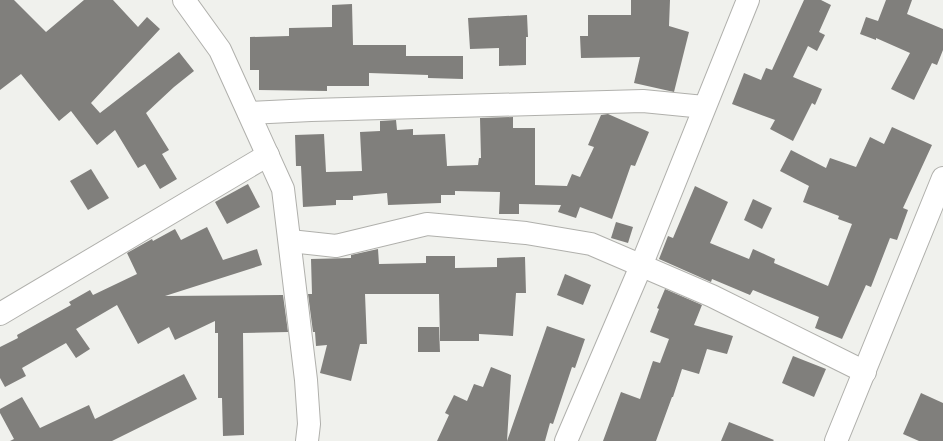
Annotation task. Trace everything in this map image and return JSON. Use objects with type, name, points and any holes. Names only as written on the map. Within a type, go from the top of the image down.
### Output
[{"type":"street","points":[[184,0],[220,50],[283,189],[306,380],[309,424],[307,441]]},
{"type":"street","points":[[566,441],[641,266],[748,0]]},
{"type":"street","points":[[249,114],[310,110],[643,101],[704,107]]},
{"type":"street","points":[[0,314],[268,155]]},
{"type":"street","points":[[836,441],[943,178]]},
{"type":"street","points":[[290,241],[336,246],[426,224],[526,233],[591,244],[712,296],[865,372]]},
{"type":"building","points":[[0,0],[14,0],[46,32],[84,0],[113,0],[138,27],[147,17],[160,29],[91,103],[100,113],[179,52],[194,71],[146,113],[169,150],[162,154],[177,179],[160,189],[145,164],[138,168],[115,130],[97,145],[71,111],[59,121],[21,74],[0,90]]},
{"type":"building","points":[[631,0],[670,0],[669,26],[689,32],[674,92],[634,83],[640,57],[581,58],[580,36],[588,36],[588,15],[631,15]]},
{"type":"building","points":[[804,0],[821,0],[831,5],[819,32],[825,35],[817,51],[808,46],[793,77],[822,89],[815,105],[812,103],[793,141],[770,129],[775,120],[732,104],[744,73],[761,80],[766,68],[772,70]]},
{"type":"building","points":[[886,0],[912,0],[907,14],[943,29],[943,50],[937,65],[932,63],[914,100],[891,89],[910,53],[876,38],[876,40],[860,34],[866,17],[878,21]]},
{"type":"building","points":[[352,4],[353,45],[406,45],[406,56],[463,56],[463,79],[428,78],[428,75],[369,73],[369,86],[327,86],[327,91],[259,90],[259,70],[250,70],[250,37],[289,36],[289,28],[332,27],[332,5]]},
{"type":"building","points":[[527,15],[528,37],[526,37],[526,65],[499,66],[499,48],[470,49],[468,18]]},
{"type":"building","points":[[608,114],[649,132],[635,166],[631,165],[612,219],[580,207],[576,218],[558,212],[561,205],[519,204],[519,214],[499,214],[500,192],[455,191],[455,195],[441,195],[441,203],[388,205],[387,193],[353,196],[353,200],[336,200],[336,205],[303,207],[301,166],[296,166],[295,135],[324,134],[326,172],[362,171],[360,132],[380,131],[380,121],[396,120],[397,130],[413,129],[413,135],[445,134],[447,166],[478,165],[479,158],[481,158],[480,118],[513,117],[513,128],[535,128],[535,185],[567,186],[572,174],[580,177],[594,147],[588,145],[601,115]]},
{"type":"building","points":[[892,127],[932,145],[903,208],[908,210],[897,240],[890,238],[871,287],[866,285],[842,339],[815,328],[819,317],[753,290],[750,295],[712,279],[711,282],[659,259],[668,236],[673,238],[695,186],[728,202],[710,243],[749,259],[753,249],[775,259],[774,263],[828,286],[852,224],[838,219],[839,216],[803,202],[809,186],[780,171],[791,150],[826,168],[830,158],[856,167],[870,137],[884,144]]},
{"type":"building","points":[[91,169],[109,198],[88,210],[70,181]]},
{"type":"building","points":[[248,184],[260,207],[227,224],[215,202]]},
{"type":"building","points":[[753,199],[772,208],[762,229],[744,220]]},
{"type":"building","points":[[616,222],[633,227],[628,243],[611,238]]},
{"type":"building","points":[[207,227],[223,260],[257,249],[262,265],[165,296],[283,295],[288,332],[243,333],[244,435],[223,436],[222,398],[218,398],[218,333],[215,333],[215,321],[175,340],[169,327],[138,344],[117,305],[76,329],[90,349],[76,358],[66,343],[22,368],[26,376],[5,387],[0,378],[0,347],[18,338],[17,335],[71,305],[69,302],[90,290],[93,295],[137,274],[127,253],[152,239],[153,241],[175,229],[181,240]]},
{"type":"building","points":[[378,249],[379,264],[426,263],[426,256],[455,256],[455,268],[497,267],[497,258],[525,257],[526,293],[516,293],[513,336],[479,334],[479,341],[440,341],[439,294],[365,294],[367,344],[360,344],[351,381],[320,373],[327,345],[316,346],[315,332],[313,332],[308,294],[312,294],[311,259],[351,258],[351,255]]},
{"type":"building","points":[[565,274],[591,285],[583,305],[557,295]]},
{"type":"building","points":[[665,289],[702,305],[694,325],[733,336],[727,354],[707,349],[699,374],[682,369],[656,441],[603,441],[621,392],[640,399],[653,361],[660,363],[669,339],[650,332],[659,309],[657,308]]},
{"type":"building","points":[[547,326],[585,339],[575,368],[572,367],[553,424],[550,423],[545,441],[507,441]]},
{"type":"building","points":[[418,327],[439,327],[440,352],[418,352]]},
{"type":"building","points":[[793,356],[826,369],[814,397],[782,383]]},
{"type":"building","points":[[491,367],[511,375],[507,441],[437,441],[449,415],[445,413],[454,395],[467,401],[474,384],[483,387]]},
{"type":"building","points":[[184,374],[197,399],[112,441],[10,441],[14,439],[0,413],[0,409],[22,397],[40,428],[89,405],[95,419]]},
{"type":"building","points":[[921,393],[943,403],[943,441],[919,441],[903,434]]},
{"type":"building","points":[[729,422],[774,440],[721,441]]}]
